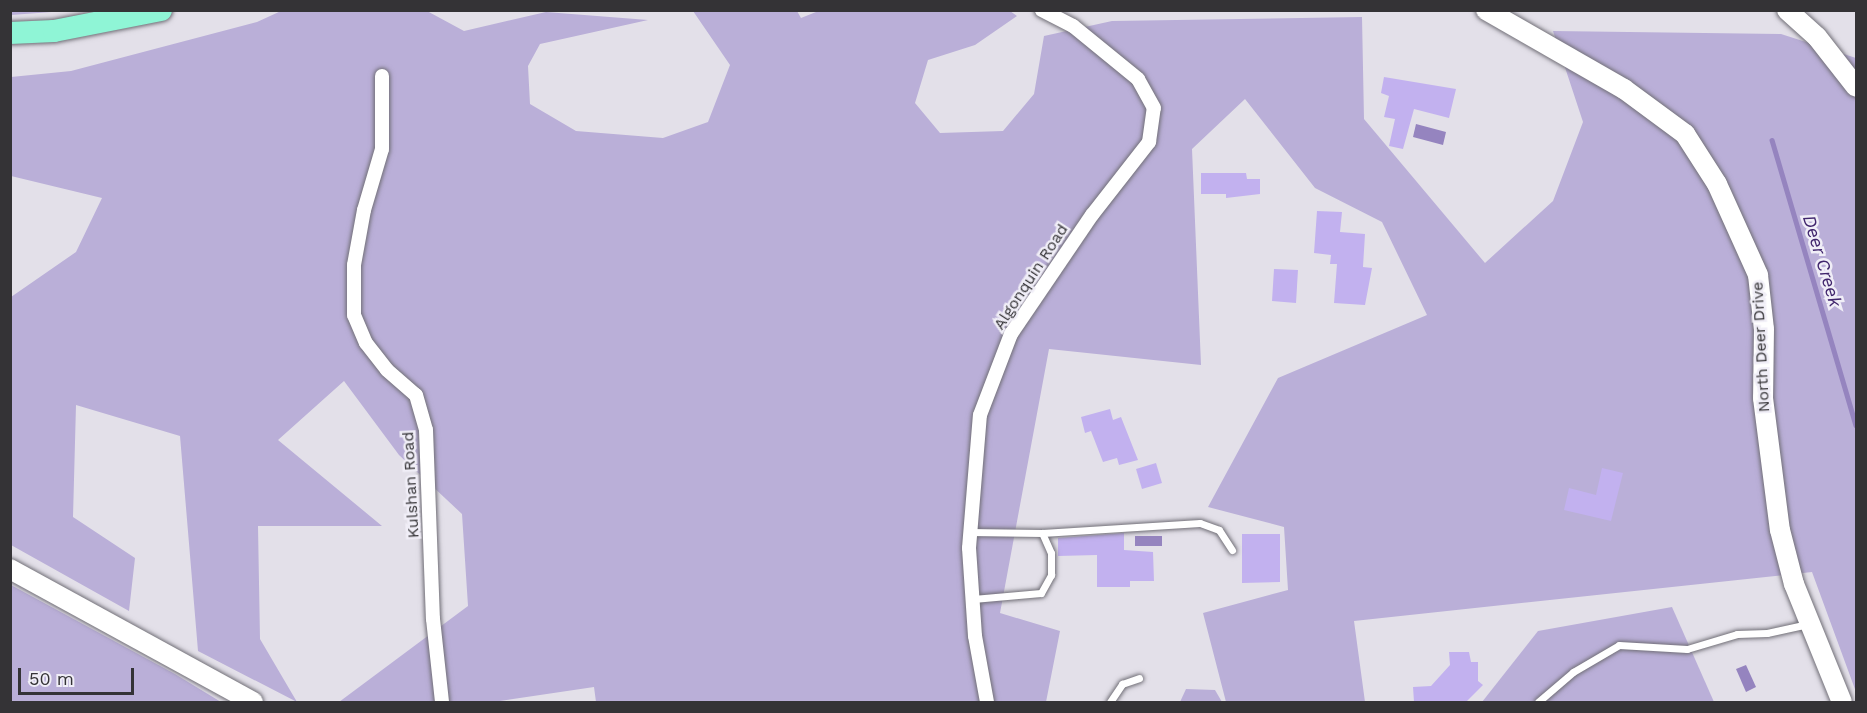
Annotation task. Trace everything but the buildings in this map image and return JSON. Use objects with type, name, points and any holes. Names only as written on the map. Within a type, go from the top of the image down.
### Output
[{"type":"main road","points":[[10,33],[54,31],[161,10]]},
{"type":"street","name":"Algonquin Road","points":[[987,702],[973,599],[969,532],[980,415],[1011,334],[1092,215],[1149,142],[1154,108],[1138,79],[1073,26],[1042,10]]},
{"type":"street","name":"North Deer Drive","points":[[1486,10],[1513,17],[1624,89],[1685,134],[1717,184],[1741,230],[1758,275],[1764,329],[1763,398],[1780,530],[1794,584],[1842,702]]},
{"type":"street","points":[[1787,10],[1817,37],[1857,87]]},
{"type":"street","name":"Kulshan Road","points":[[382,76],[382,149],[364,210],[354,265],[354,315],[373,352],[416,395],[426,430],[434,620],[442,702]]},
{"type":"street","points":[[10,569],[253,702]]},
{"type":"lane","points":[[969,532],[1042,533],[1200,523],[1219,530],[1232,550]]},
{"type":"lane","points":[[973,599],[1041,593],[1050,575],[1051,553],[1042,533]]},
{"type":"lane","points":[[1538,702],[1573,672],[1619,645],[1687,649],[1737,633],[1767,633],[1810,623]]},
{"type":"lane","points":[[1110,702],[1122,684],[1139,678]]},
{"type":"shaded area","points":[[11,10],[65,10],[65,11],[11,15]]},
{"type":"shaded area","points":[[821,10],[1010,11],[1017,16],[975,45],[928,60],[915,103],[940,133],[1003,131],[1034,94],[1044,36],[1112,21],[1362,17],[1364,119],[1485,263],[1553,201],[1583,122],[1553,31],[1781,34],[1856,58],[1856,692],[1812,572],[1354,621],[1365,702],[1226,702],[1203,613],[1288,590],[1284,527],[1208,507],[1278,378],[1427,315],[1382,222],[1315,188],[1245,99],[1192,149],[1201,365],[1049,349],[1000,613],[1060,631],[1046,702],[596,702],[594,687],[493,702],[339,702],[468,606],[462,514],[399,455],[344,381],[278,440],[382,526],[258,526],[260,639],[297,702],[198,651],[180,436],[76,405],[73,517],[135,558],[129,611],[11,545],[11,297],[76,252],[102,198],[11,176],[11,77],[71,71],[257,22],[281,11],[427,11],[464,31],[546,12],[648,20],[540,44],[528,66],[530,104],[576,131],[663,138],[708,122],[730,65],[693,11],[797,11],[801,18]]},
{"type":"shaded area","points":[[1416,124],[1446,132],[1443,145],[1413,137]]},
{"type":"shaded area","points":[[1135,536],[1162,536],[1162,546],[1135,546]]},
{"type":"shaded area","points":[[11,585],[175,674],[221,702],[11,702]]},
{"type":"shaded area","points":[[1672,607],[1714,702],[1482,702],[1538,631]]},
{"type":"shaded area","points":[[1746,665],[1756,687],[1746,692],[1736,669]]},
{"type":"shaded area","points":[[1186,689],[1215,690],[1222,702],[1180,702]]},
{"type":"waterway","name":"Deer Creek","points":[[1772,140],[1856,425]]}]
